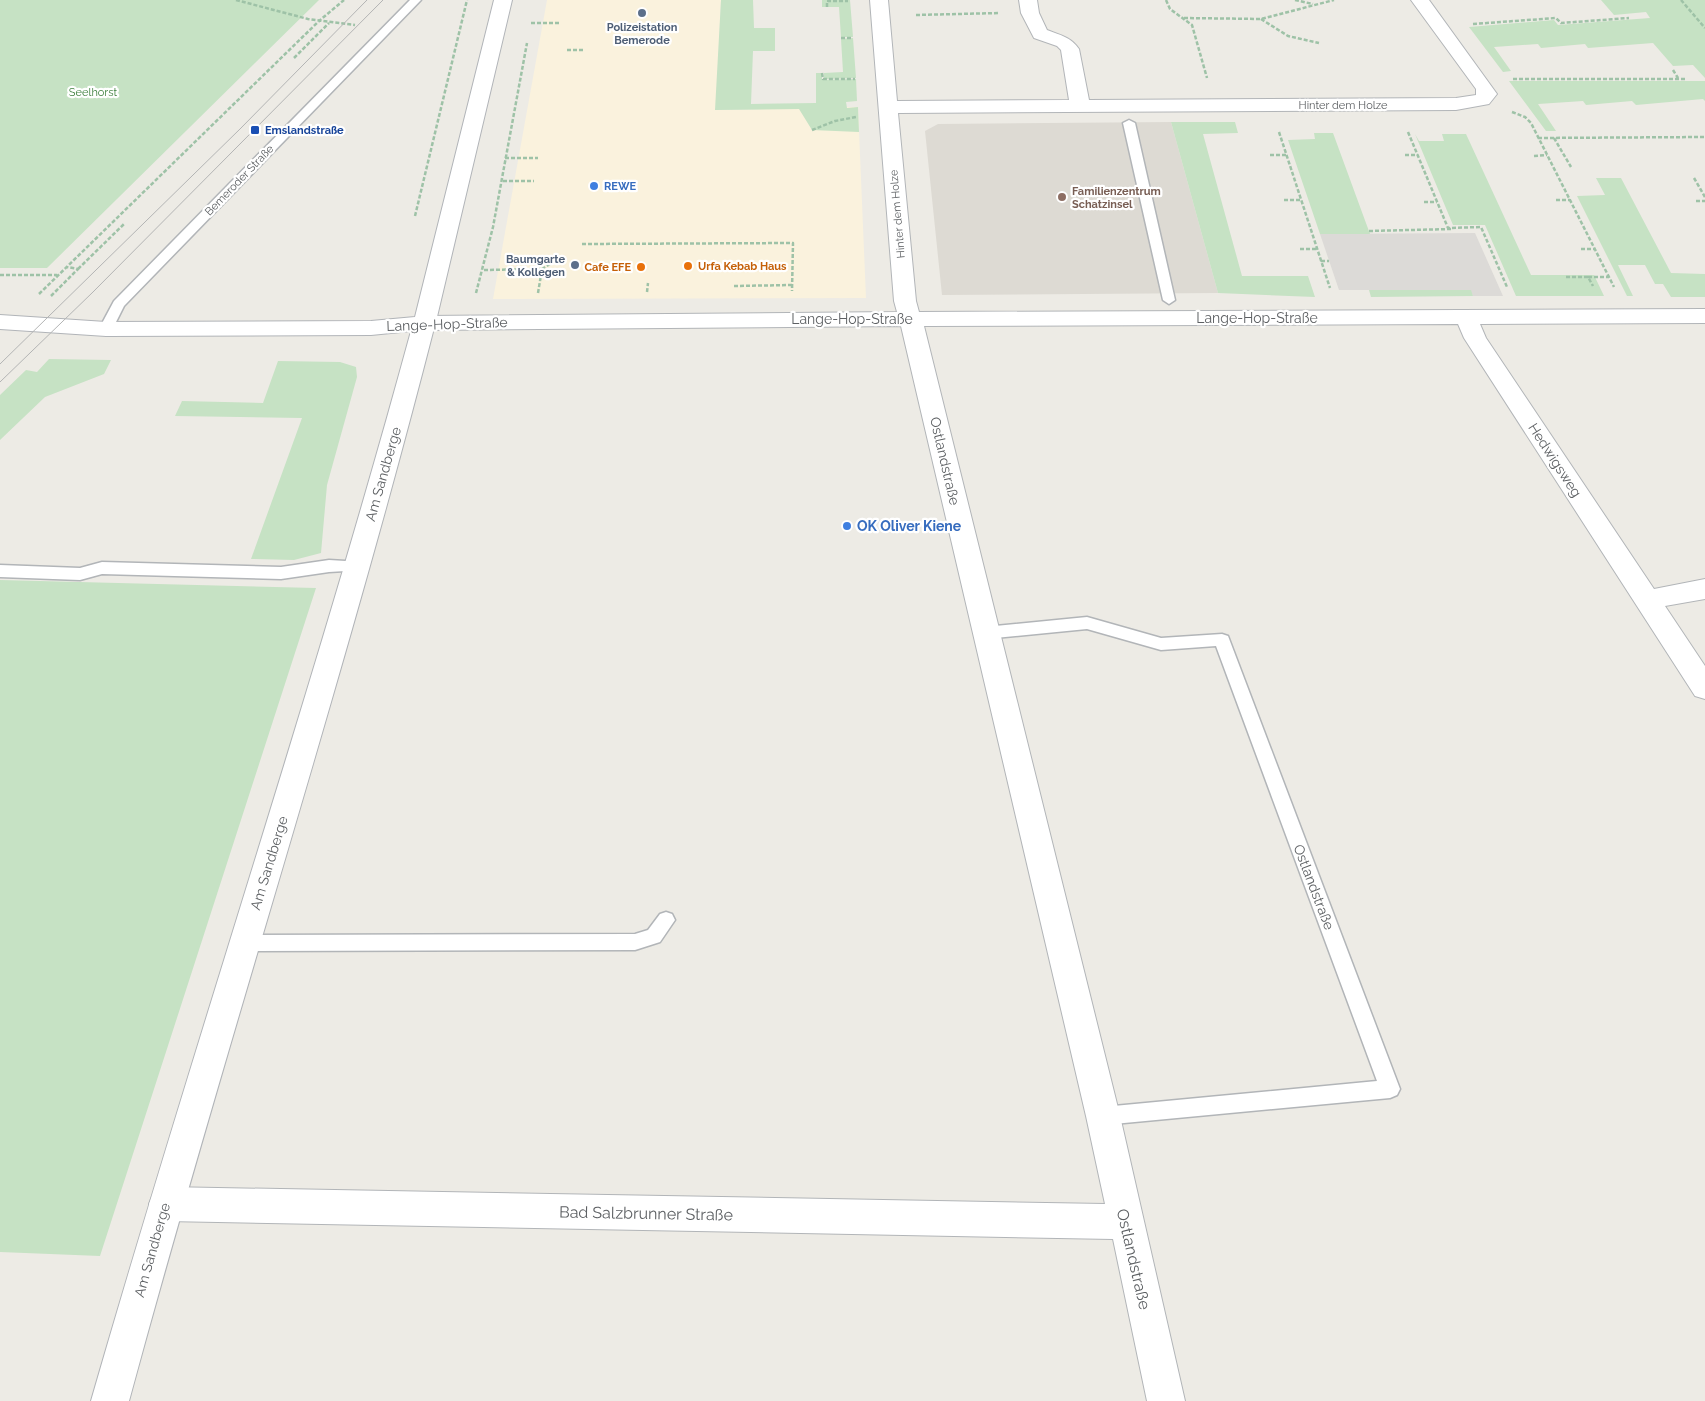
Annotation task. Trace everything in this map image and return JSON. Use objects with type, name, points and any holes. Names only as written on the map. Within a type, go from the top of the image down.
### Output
[{"type":"street","points":[[426,323],[503,0]]},
{"type":"street","name":"Hinter dem Holze","points":[[879,0],[905,301],[910,320]]},
{"type":"street","name":"Hinter dem Holze","points":[[888,108],[1456,104],[1482,100],[1487,94],[1485,89],[1420,0]]},
{"type":"street","points":[[1029,6],[1040,34],[1063,42],[1070,49],[1080,106]]},
{"type":"street","name":"Lange-Hop-Straße","points":[[0,322],[106,329],[371,328],[426,323],[1705,316]]},
{"type":"street","name":"Hedwigsweg","points":[[1467,318],[1475,338],[1705,688]]},
{"type":"street","name":"Ostlandstraße","points":[[910,320],[917,341],[985,633],[1103,1116],[1166,1401]]},
{"type":"street","name":"Am Sandberge","points":[[110,1401],[149,1257],[245,944],[357,566],[426,323]]},
{"type":"street","points":[[1647,600],[1705,589]]},
{"type":"street","name":"Bad Salzbrunner Straße","points":[[166,1204],[1125,1222]]},
{"type":"lane","name":"Bemeroder Straße","points":[[106,329],[118,304],[416,0]]},
{"type":"lane","points":[[1129,123],[1169,300]]},
{"type":"lane","points":[[0,571],[80,574],[102,568],[280,573],[329,566],[357,566]]},
{"type":"lane","name":"Ostlandstraße","points":[[985,633],[1087,623],[1161,644],[1222,640],[1390,1088],[1103,1116]]},
{"type":"lane","points":[[245,944],[635,942],[654,936],[666,920]]},
{"type":"path","points":[[236,0],[319,21]]},
{"type":"path","points":[[34,300],[319,21],[344,0]]},
{"type":"path","points":[[432,141],[467,0]]},
{"type":"path","points":[[1166,0],[1170,9],[1192,25],[1209,86]]},
{"type":"path","points":[[1295,0],[1314,4]]},
{"type":"path","points":[[1184,18],[1261,19],[1334,0]]},
{"type":"path","points":[[1681,0],[1705,28]]},
{"type":"path","points":[[827,7],[827,1],[843,1]]},
{"type":"path","points":[[916,15],[1029,6]]},
{"type":"path","points":[[1544,15],[1548,19]]},
{"type":"path","points":[[532,16],[531,23],[561,23]]},
{"type":"path","points":[[1601,16],[1604,20]]},
{"type":"path","points":[[1519,17],[1522,21]]},
{"type":"path","points":[[1469,24],[1556,18],[1561,23],[1630,18]]},
{"type":"path","points":[[1578,18],[1581,22]]},
{"type":"path","points":[[1261,19],[1273,30],[1295,40],[1319,43]]},
{"type":"path","points":[[1496,19],[1499,22]]},
{"type":"path","points":[[294,58],[330,23]]},
{"type":"path","points":[[841,38],[847,38]]},
{"type":"path","points":[[475,299],[484,270],[527,43]]},
{"type":"path","points":[[567,50],[584,50]]},
{"type":"path","points":[[1673,70],[1678,78]]},
{"type":"path","points":[[822,72],[823,79],[849,79]]},
{"type":"path","points":[[1542,73],[1547,79]]},
{"type":"path","points":[[1532,74],[1535,79]]},
{"type":"path","points":[[1580,74],[1584,79]]},
{"type":"path","points":[[1592,74],[1596,79]]},
{"type":"path","points":[[1628,74],[1632,79]]},
{"type":"path","points":[[1639,74],[1644,79]]},
{"type":"path","points":[[1507,79],[1685,79]]},
{"type":"path","points":[[1512,112],[1528,119],[1616,292]]},
{"type":"path","points":[[812,130],[835,121],[858,116]]},
{"type":"path","points":[[1408,132],[1448,228],[1452,228]]},
{"type":"path","points":[[1589,132],[1594,138]]},
{"type":"path","points":[[1279,133],[1330,289]]},
{"type":"path","points":[[1641,133],[1644,138]]},
{"type":"path","points":[[1690,133],[1694,137]]},
{"type":"path","points":[[1578,134],[1582,138]]},
{"type":"path","points":[[1628,134],[1632,138]]},
{"type":"path","points":[[1679,134],[1682,137]]},
{"type":"path","points":[[1538,138],[1705,137]]},
{"type":"path","points":[[1554,138],[1571,167]]},
{"type":"path","points":[[1270,155],[1286,155]]},
{"type":"path","points":[[1405,155],[1418,155]]},
{"type":"path","points":[[1534,156],[1547,155]]},
{"type":"path","points":[[505,158],[519,160],[522,158],[538,158]]},
{"type":"path","points":[[1694,178],[1705,197]]},
{"type":"path","points":[[502,181],[534,181]]},
{"type":"path","points":[[1284,200],[1300,200]]},
{"type":"path","points":[[1556,200],[1570,200]]},
{"type":"path","points":[[1696,201],[1705,201]]},
{"type":"path","points":[[1424,202],[1437,202]]},
{"type":"path","points":[[45,302],[124,224]]},
{"type":"path","points":[[1369,230],[1481,228],[1508,290]]},
{"type":"path","points":[[582,244],[793,243],[792,294]]},
{"type":"path","points":[[1300,250],[1317,249]]},
{"type":"path","points":[[1581,249],[1595,249]]},
{"type":"path","points":[[1321,261],[1330,261]]},
{"type":"path","points":[[484,270],[542,269],[550,264]]},
{"type":"path","points":[[66,267],[78,269]]},
{"type":"path","points":[[536,300],[542,269]]},
{"type":"path","points":[[0,275],[58,275]]},
{"type":"path","points":[[1566,277],[1609,277]]},
{"type":"path","points":[[1588,277],[1597,294]]},
{"type":"path","points":[[734,286],[792,286]]},
{"type":"shaded area","points":[[547,0],[721,0],[716,110],[858,107],[866,298],[493,299]]},
{"type":"shaded area","name":"Familienzentrum Schatzinsel","points":[[1171,122],[1218,293],[942,295],[925,131],[938,124]]},
{"type":"shaded area","points":[[1475,233],[1503,296],[1473,296],[1470,290],[1339,290],[1320,234]]},
{"type":"green space","name":"Seelhorst","points":[[0,0],[319,0],[47,268],[0,268]]},
{"type":"green space","points":[[721,0],[753,0],[754,28],[775,28],[775,51],[753,51],[751,104],[816,103],[816,73],[822,73],[822,80],[856,79],[857,101],[846,102],[847,108],[858,107],[859,132],[812,130],[799,109],[715,110]]},
{"type":"green space","points":[[822,0],[850,0],[853,37],[841,37],[839,7],[828,7],[828,1],[826,7],[822,7]]},
{"type":"green space","points":[[1601,0],[1705,0],[1705,78],[1693,65],[1673,66],[1653,43],[1588,48],[1585,44],[1541,48],[1538,44],[1494,47],[1511,71],[1503,72],[1469,27],[1554,20],[1558,25],[1650,18],[1646,12],[1614,15]]},
{"type":"green space","points":[[853,38],[856,78],[824,79],[824,73],[843,72],[841,39]]},
{"type":"green space","points":[[1509,81],[1705,81],[1705,101],[1703,99],[1636,105],[1632,101],[1586,105],[1583,101],[1538,104],[1556,131],[1546,131]]},
{"type":"green space","points":[[1171,122],[1235,122],[1238,133],[1203,134],[1242,276],[1308,276],[1315,297],[1218,293]]},
{"type":"green space","points":[[1314,133],[1333,133],[1370,234],[1320,234],[1288,140],[1315,139]]},
{"type":"green space","points":[[1415,134],[1419,141],[1444,141],[1442,134],[1466,134],[1531,275],[1594,275],[1604,296],[1516,296],[1485,225],[1453,225]]},
{"type":"green space","points":[[1596,178],[1621,178],[1671,273],[1705,274],[1705,297],[1671,297],[1663,284],[1655,284],[1645,265],[1618,265],[1633,296],[1627,296],[1577,196],[1605,195]]},
{"type":"green space","points":[[1369,290],[1471,290],[1473,296],[1371,297]]},
{"type":"green space","points":[[49,359],[111,360],[104,374],[45,397],[0,440],[0,395],[26,370],[37,372]]},
{"type":"green space","points":[[278,361],[340,362],[356,367],[357,377],[327,485],[321,553],[294,560],[251,559],[302,418],[175,416],[182,401],[263,403]]},
{"type":"green space","points":[[0,580],[316,588],[100,1256],[0,1252]]},
{"type":"tram line","points":[[0,364],[241,128],[367,0]]},
{"type":"tram line","points":[[0,382],[93,292],[383,0]]},
{"type":"place","name":"Polizeistation Bemerode","points":[[642,13]]},
{"type":"place","name":"Emslandstraße","points":[[255,130]]},
{"type":"place","name":"REWE","points":[[594,186]]},
{"type":"place","name":"Familienzentrum Schatzinsel","points":[[1062,197]]},
{"type":"place","name":"Baumgarte & Kollegen","points":[[575,265]]},
{"type":"place","name":"Urfa Kebab Haus","points":[[688,266]]},
{"type":"place","name":"Cafe EFE","points":[[641,267]]},
{"type":"place","name":"OK Oliver Kiene","points":[[847,526]]}]
